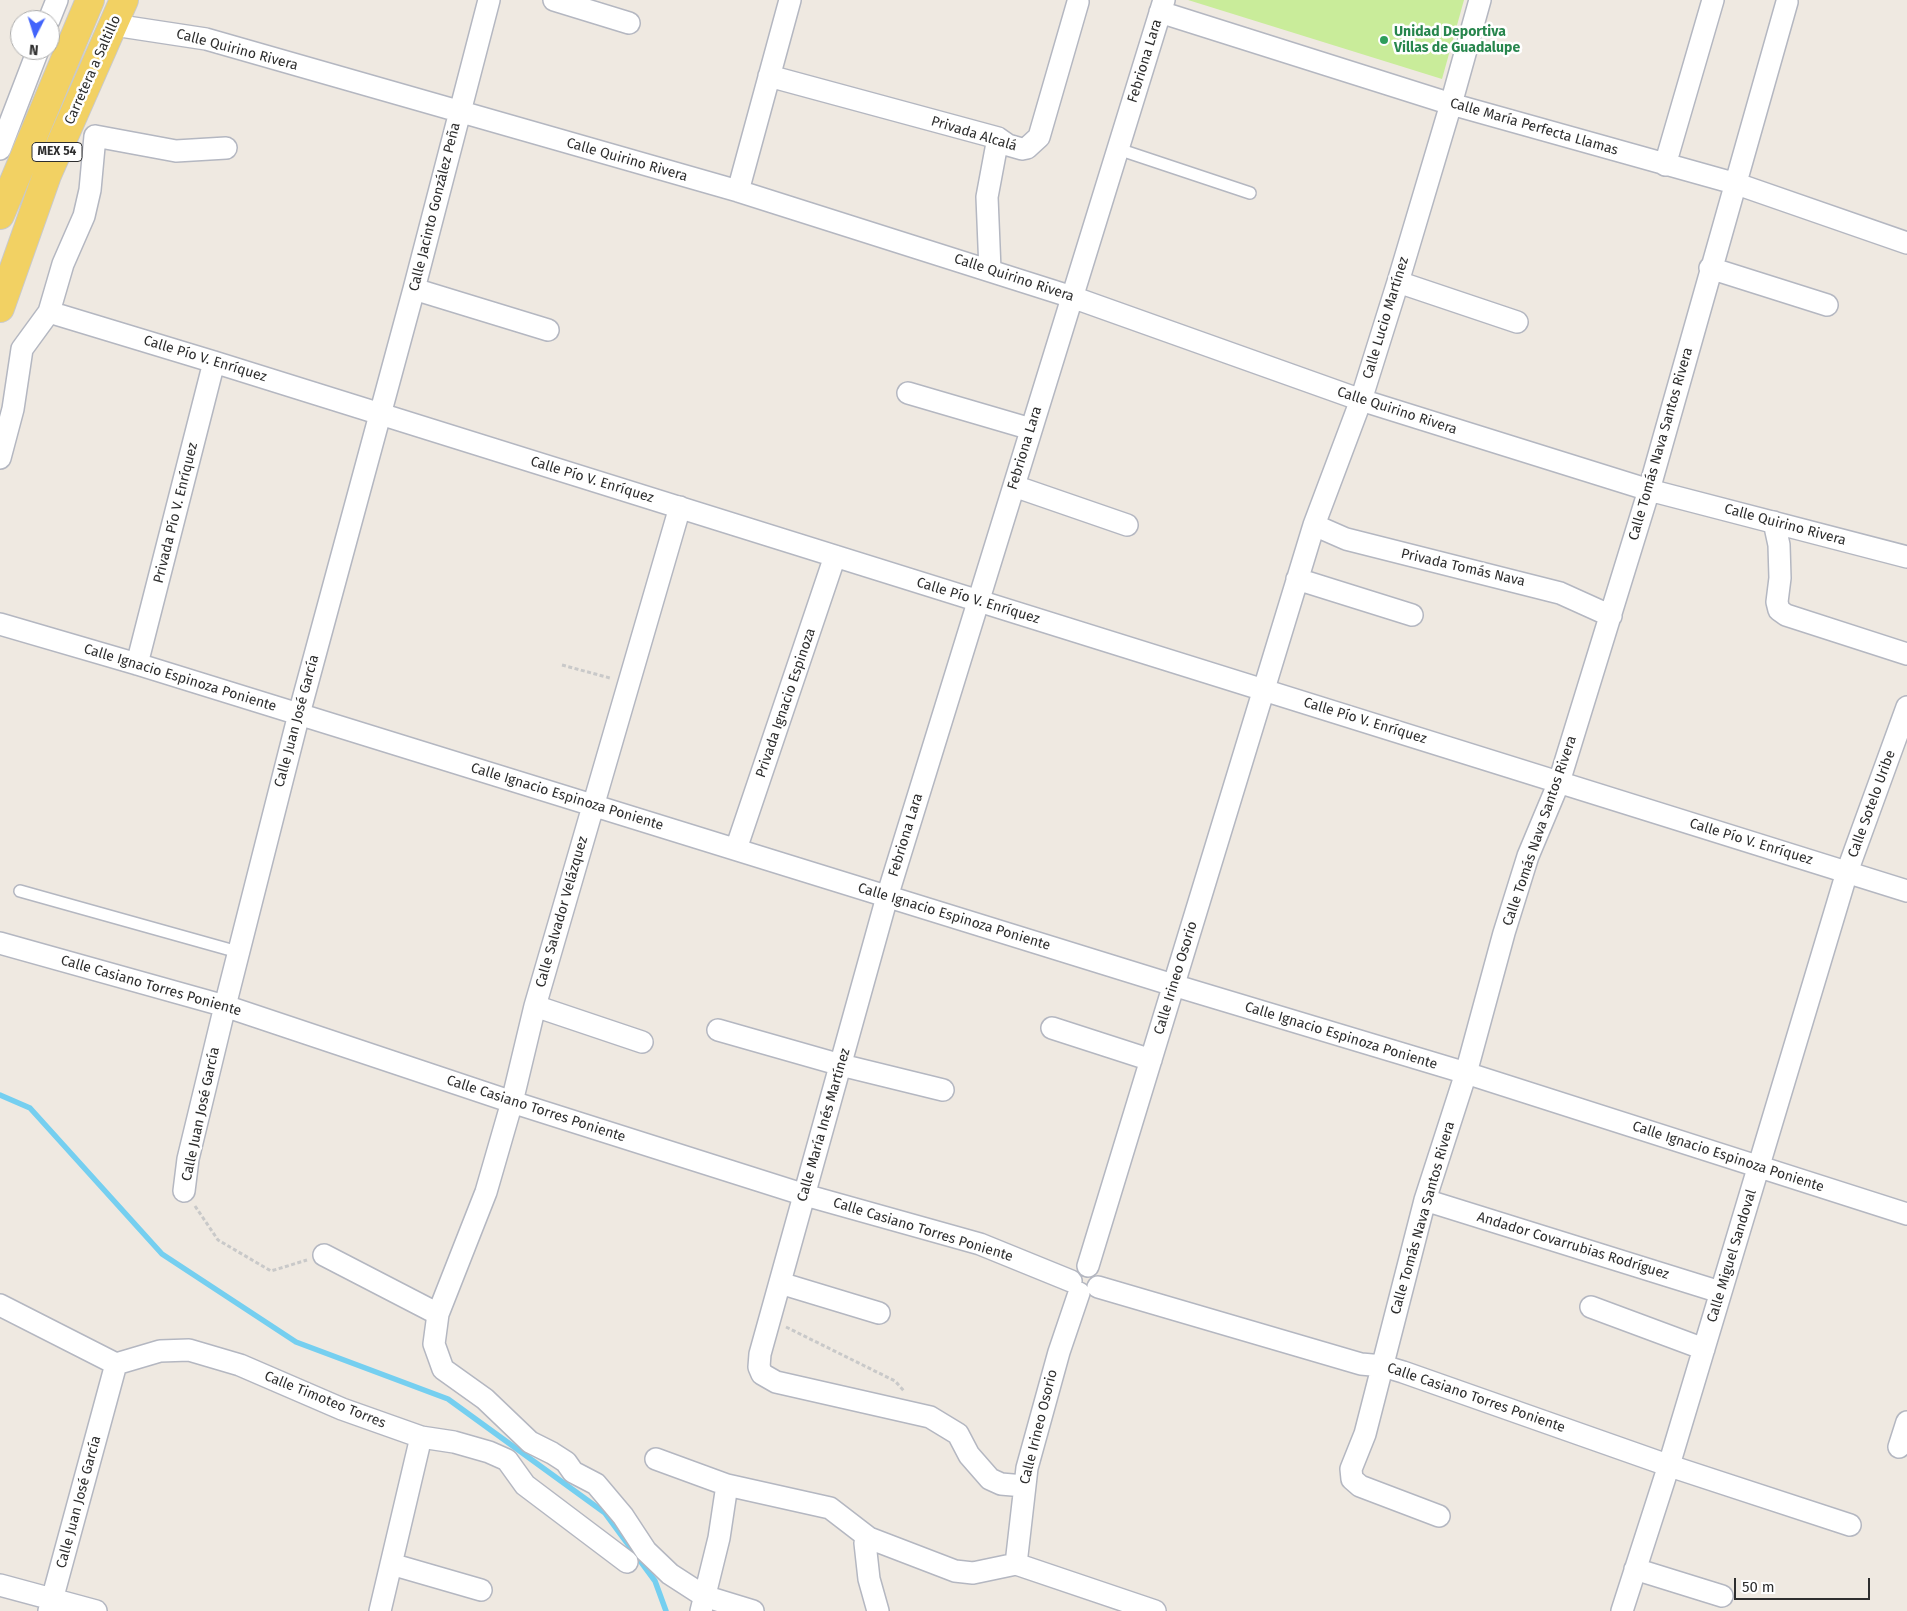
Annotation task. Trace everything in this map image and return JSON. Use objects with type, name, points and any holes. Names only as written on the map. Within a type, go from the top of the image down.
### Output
[{"type":"main road","name":"MEX 54","points":[[0,215],[83,2]]},
{"type":"main road","name":"Carretera a Saltillo","points":[[0,308],[47,175],[119,12]]},
{"type":"street","name":"Calle Jacinto González Peña","points":[[379,413],[414,289],[489,0]]},
{"type":"street","points":[[554,0],[629,23]]},
{"type":"street","points":[[738,191],[790,0]]},
{"type":"street","name":"Calle Lucio Martínez","points":[[1264,690],[1314,525],[1361,400],[1398,282],[1480,0]]},
{"type":"street","points":[[1665,165],[1713,0]]},
{"type":"street","name":"Privada Alcalá","points":[[770,76],[998,138],[1008,145],[1022,149],[1034,144],[1039,137],[1078,2]]},
{"type":"street","name":"Calle Tomás Nava Santos Rivera","points":[[1438,1516],[1360,1486],[1352,1479],[1351,1469],[1365,1434],[1425,1200],[1466,1073],[1504,933],[1523,873],[1559,782],[1649,490],[1710,268],[1737,184],[1787,2]]},
{"type":"street","name":"Calle María Perfecta Llamas","points":[[1162,6],[1451,104],[1737,184],[1907,243]]},
{"type":"street","name":"Febriona Lara","points":[[887,896],[1162,6]]},
{"type":"street","name":"Calle Quirino Rivera","points":[[119,12],[206,39],[738,191],[1072,297],[1361,400],[1649,490],[1907,557]]},
{"type":"street","points":[[0,149],[34,60]]},
{"type":"street","points":[[0,458],[13,409],[22,349],[49,312],[63,264],[87,203],[95,136],[176,151],[226,148]]},
{"type":"street","points":[[990,270],[987,197],[998,138]]},
{"type":"street","points":[[1710,268],[1827,305]]},
{"type":"street","points":[[1398,282],[1517,322]]},
{"type":"street","points":[[414,289],[548,330]]},
{"type":"street","name":"Calle Pío V. Enríquez","points":[[49,312],[379,413],[1907,891]]},
{"type":"street","name":"Privada Pío V. Enríquez","points":[[137,664],[214,362]]},
{"type":"street","points":[[908,393],[1031,429]]},
{"type":"street","name":"Calle Juan José García","points":[[184,1191],[188,1159],[224,1006],[379,413]]},
{"type":"street","points":[[1014,486],[1127,525]]},
{"type":"street","name":"Calle Salvador Velázquez","points":[[438,1314],[486,1192],[512,1102],[535,1006],[680,507]]},
{"type":"street","points":[[1774,522],[1779,545],[1780,578],[1777,602],[1779,610],[1786,615],[1907,654]]},
{"type":"street","name":"Privada Tomás Nava","points":[[1314,525],[1346,539],[1560,593],[1610,616]]},
{"type":"street","name":"Privada Ignacio Espinoza","points":[[736,849],[835,556]]},
{"type":"street","points":[[1297,579],[1412,615]]},
{"type":"street","name":"Calle Ignacio Espinoza Poniente","points":[[0,624],[137,664],[1173,985],[1466,1073],[1758,1168],[1907,1214]]},
{"type":"street","name":"Calle Irineo Osorio","points":[[1016,1564],[1024,1486],[1059,1352],[1082,1287],[1098,1274],[1088,1266],[1264,690]]},
{"type":"street","name":"Calle Sotelo Uribe","points":[[1847,872],[1907,707]]},
{"type":"street","name":"Calle Miguel Sandoval","points":[[1622,1611],[1669,1465],[1847,872]]},
{"type":"street","name":"Calle María Inés Martínez","points":[[887,896],[760,1354],[759,1368],[762,1374],[776,1382],[930,1417],[958,1434],[969,1455],[990,1479],[1002,1484],[1024,1486]]},
{"type":"street","name":"Calle Casiano Torres Poniente","points":[[0,943],[224,1006],[512,1102],[804,1195],[980,1244],[1082,1287],[1361,1364],[1383,1366],[1669,1465],[1850,1525]]},
{"type":"street","points":[[535,1006],[642,1042]]},
{"type":"street","points":[[1052,1028],[1151,1060]]},
{"type":"street","points":[[718,1030],[841,1065],[943,1090]]},
{"type":"street","name":"Andador Covarrubias Rodríguez","points":[[1425,1200],[1720,1292]]},
{"type":"street","points":[[324,1255],[438,1314],[434,1344],[443,1369],[485,1399],[530,1442],[552,1453],[566,1462],[573,1472],[596,1484],[623,1516],[646,1551],[702,1604],[753,1611]]},
{"type":"street","points":[[780,1283],[879,1313]]},
{"type":"street","points":[[0,1306],[116,1364]]},
{"type":"street","points":[[1591,1307],[1704,1349]]},
{"type":"street","name":"Calle Timoteo Torres","points":[[116,1364],[160,1351],[189,1350],[240,1365],[342,1409],[421,1437],[454,1442],[489,1452],[507,1460]]},
{"type":"street","name":"Calle Juan José García","points":[[51,1605],[116,1364]]},
{"type":"street","points":[[1899,1447],[1907,1422]]},
{"type":"street","points":[[380,1611],[421,1437]]},
{"type":"street","points":[[530,1442],[507,1460],[525,1485],[627,1562]]},
{"type":"street","points":[[656,1459],[728,1486],[830,1508],[869,1538],[955,1571],[972,1573],[1016,1564],[1155,1611]]},
{"type":"street","points":[[702,1604],[719,1538],[728,1486]]},
{"type":"street","points":[[869,1538],[865,1543],[869,1579],[878,1611]]},
{"type":"street","points":[[391,1564],[481,1590]]},
{"type":"street","points":[[1635,1569],[1722,1596]]},
{"type":"street","points":[[0,1585],[51,1605],[96,1611]]},
{"type":"lane","points":[[1118,149],[1250,193]]},
{"type":"lane","points":[[20,891],[238,952]]},
{"type":"path","points":[[562,665],[628,683]]},
{"type":"path","name":"Calle Juan José García","points":[[184,1191],[218,1240],[271,1271],[324,1255]]},
{"type":"path","points":[[770,1318],[895,1381],[907,1393]]},
{"type":"green space","name":"Unidad Deportiva Villas de Guadalupe","points":[[1188,0],[1464,0],[1442,79]]},
{"type":"waterway","points":[[0,1095],[30,1108],[162,1254],[296,1342],[448,1399],[605,1513],[655,1581],[666,1611]]},
{"type":"place","name":"Unidad Deportiva Villas de Guadalupe","points":[[1384,40]]}]
